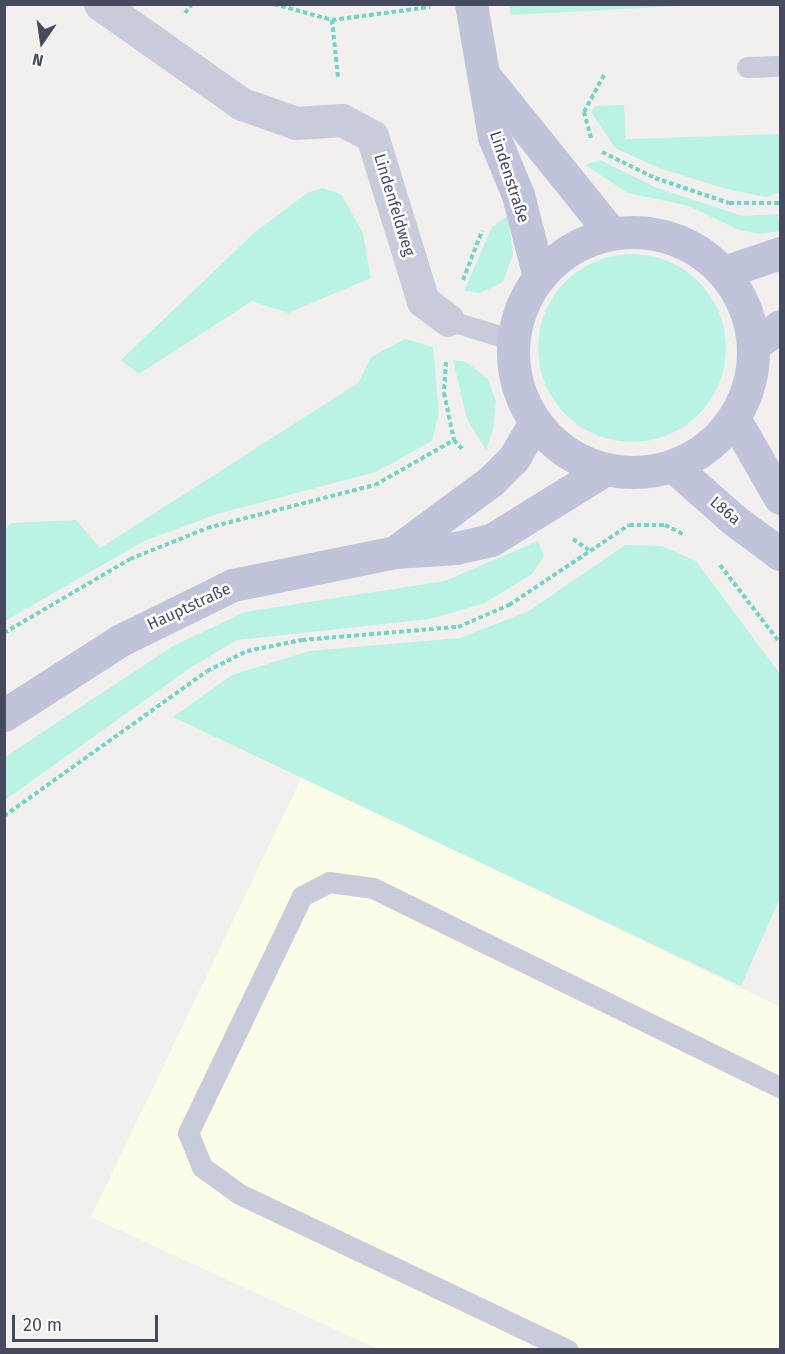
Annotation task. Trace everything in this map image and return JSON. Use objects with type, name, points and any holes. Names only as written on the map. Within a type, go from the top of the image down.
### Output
[{"type":"main road","name":"Lindenstraße","points":[[471,4],[494,137],[518,195],[539,277]]},
{"type":"main road","name":"Lindenstraße","points":[[484,76],[611,233]]},
{"type":"main road","points":[[652,232],[691,246],[724,272],[745,306],[754,345],[750,383],[734,418],[707,447],[674,465],[640,472],[606,469],[579,459],[554,443],[535,422],[521,397],[514,369],[513,340],[520,309],[539,277],[556,259],[581,243],[611,233],[652,232]]},
{"type":"main road","points":[[724,272],[780,253]]},
{"type":"main road","points":[[754,345],[780,326]]},
{"type":"main road","points":[[734,418],[780,498]]},
{"type":"main road","name":"Hauptstraße","points":[[395,552],[491,481],[514,458],[535,422]]},
{"type":"main road","name":"L86a","points":[[674,465],[734,520],[780,554]]},
{"type":"main road","name":"Hauptstraße","points":[[4,715],[121,640],[233,585],[395,552],[456,548],[491,540],[606,469]]},
{"type":"street","points":[[100,4],[242,104],[296,123],[342,120]]},
{"type":"street","name":"Lindenfeldweg","points":[[342,120],[372,136],[423,302],[448,320]]},
{"type":"lane","points":[[747,66],[780,66]]},
{"type":"lane","points":[[448,320],[513,340]]},
{"type":"lane","points":[[568,1350],[238,1193],[202,1167],[188,1133],[302,896],[329,882],[373,888],[780,1087]]},
{"type":"path","points":[[274,4],[332,20],[434,7]]},
{"type":"path","points":[[332,20],[342,120]]},
{"type":"path","points":[[593,147],[584,112],[604,75]]},
{"type":"path","points":[[4,633],[130,559],[207,528],[375,486],[454,440],[444,393],[448,320]]},
{"type":"path","points":[[4,816],[207,671],[247,651],[302,640],[458,627],[509,605],[629,525],[665,525],[685,536]]},
{"type":"path","points":[[719,563],[780,643]]},
{"type":"shaded area","points":[[302,777],[780,1007],[780,1349],[378,1349],[91,1217]]},
{"type":"green space","points":[[697,4],[511,15],[509,5]]},
{"type":"green space","points":[[624,105],[626,139],[780,134],[780,192],[766,197],[726,189],[659,168],[615,148],[591,112],[595,106]]},
{"type":"green space","points":[[600,160],[657,188],[743,216],[778,214],[780,231],[760,234],[739,230],[689,206],[628,193],[585,165]]},
{"type":"green space","points":[[322,188],[341,194],[363,233],[371,278],[288,313],[252,301],[139,374],[121,360],[255,232],[307,193]]},
{"type":"green space","points":[[508,216],[513,255],[503,282],[480,293],[464,291],[492,227]]},
{"type":"green space","points":[[641,254],[677,265],[699,281],[719,312],[725,330],[725,366],[719,384],[699,415],[668,435],[650,441],[623,442],[587,431],[559,408],[549,393],[539,366],[538,339],[549,303],[572,275],[587,265],[614,255]]},
{"type":"green space","points":[[405,339],[433,347],[439,414],[432,441],[376,472],[217,514],[144,541],[5,621],[5,530],[11,523],[76,520],[100,548],[358,383],[371,357]]},
{"type":"green space","points":[[453,360],[466,362],[488,379],[496,401],[493,430],[486,450],[467,419]]},
{"type":"green space","points":[[538,541],[544,556],[532,574],[485,603],[430,619],[237,640],[190,668],[5,800],[5,757],[173,646],[245,612],[445,581]]},
{"type":"green space","points":[[625,545],[662,546],[696,561],[780,674],[780,898],[741,986],[173,717],[232,675],[309,651],[460,638],[529,611]]}]
